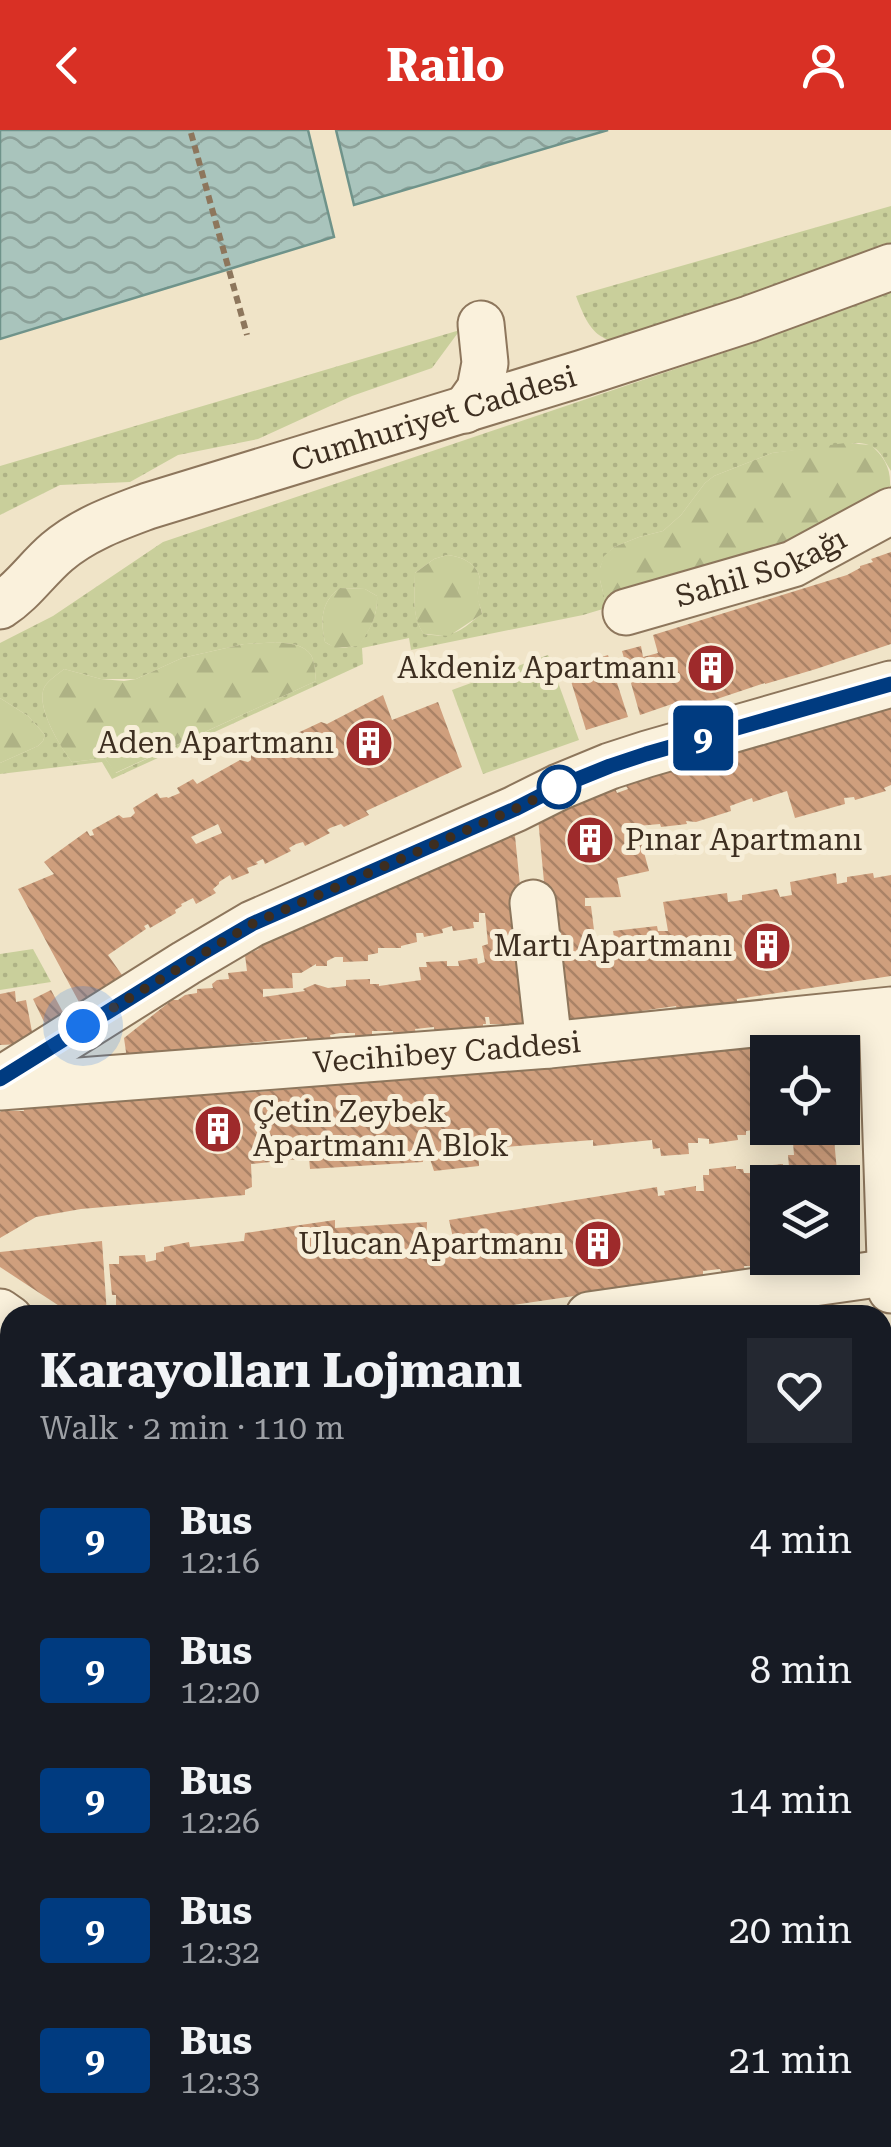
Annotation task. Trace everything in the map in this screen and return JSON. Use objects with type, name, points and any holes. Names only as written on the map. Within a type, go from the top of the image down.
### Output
[{"type":"street","name":"Cumhuriyet Caddesi","points":[[0,606],[34,578],[56,553],[89,529],[148,506],[731,326],[891,268]]},
{"type":"street","points":[[465,410],[480,389],[485,363],[481,324]]},
{"type":"street","name":"Sahil Sokağı","points":[[626,612],[793,564],[891,512]]},
{"type":"street","points":[[0,1083],[252,924],[610,766],[891,684]]},
{"type":"street","points":[[534,903],[549,1045]]},
{"type":"street","points":[[887,1011],[891,1290]]},
{"type":"street","name":"Vecihibey Caddesi","points":[[0,1083],[549,1045],[887,1011]]},
{"type":"street","points":[[680,1305],[891,1272]]},
{"type":"path","points":[[191,133],[246,335]]},
{"type":"green space","points":[[891,206],[891,248],[647,348],[609,340],[594,331],[576,296]]},
{"type":"green space","points":[[891,279],[891,471],[875,449],[859,443],[772,453],[714,476],[663,531],[614,547],[605,556],[600,580],[606,604],[785,551],[826,533],[891,484],[891,494],[828,535],[785,554],[583,615],[411,650],[409,638],[362,648],[363,664],[112,779],[102,762],[0,774],[0,763],[38,746],[45,735],[28,716],[0,698],[0,643],[53,616],[163,542],[776,335]],"holes":[[[447,555],[463,559],[476,569],[482,613],[456,632],[424,634],[415,613],[415,573]],[[340,588],[365,589],[377,596],[372,622],[359,645],[341,648],[325,642],[324,612]],[[244,644],[290,644],[311,655],[316,681],[116,773],[105,758],[72,762],[55,736],[43,704],[49,682],[64,669],[101,679],[136,679],[182,658]]]},
{"type":"green space","points":[[460,330],[432,368],[352,396],[258,439],[178,455],[130,482],[60,485],[0,515],[0,466]]},
{"type":"green space","points":[[845,443],[871,445],[886,463],[890,486],[826,533],[606,605],[600,580],[604,556],[614,547],[663,531],[714,476],[772,453]]},
{"type":"green space","points":[[447,555],[463,559],[476,569],[482,614],[449,636],[424,634],[415,613],[415,573]]},
{"type":"green space","points":[[340,588],[365,589],[377,596],[372,622],[359,646],[335,648],[325,642],[324,612],[329,599]]},
{"type":"green space","points":[[280,643],[306,649],[313,661],[316,681],[115,773],[105,758],[72,762],[55,736],[43,694],[45,686],[64,669],[124,681],[182,658],[244,644]]},
{"type":"green space","points":[[548,655],[579,740],[483,774],[452,690]]},
{"type":"green space","points":[[0,698],[28,716],[45,735],[38,746],[0,763]]},
{"type":"green space","points":[[33,949],[51,982],[0,990],[0,954]]},
{"type":"water","points":[[0,130],[308,130],[334,237],[0,339]]},
{"type":"water","points":[[336,130],[608,130],[354,205]]},
{"type":"building","points":[[891,552],[891,644],[675,713],[672,704],[640,715],[622,651],[641,646],[643,657],[658,653],[653,635],[847,575],[873,562],[871,559]]},
{"type":"building","points":[[608,655],[628,717],[586,730],[567,668]]},
{"type":"building","points":[[383,695],[392,720],[438,702],[462,767],[366,811],[369,815],[344,827],[341,824],[330,828],[330,833],[305,846],[303,842],[296,844],[289,848],[291,851],[265,864],[263,859],[256,862],[247,868],[249,873],[232,880],[230,875],[213,889],[216,893],[196,904],[193,898],[150,928],[148,924],[144,926],[146,929],[108,955],[122,975],[79,1002],[18,889],[54,874],[44,862],[87,831],[94,835],[92,830],[119,815],[131,817],[135,813],[133,808],[157,793],[160,798],[168,798],[180,793],[177,788],[193,779],[197,784],[240,760],[248,762],[251,755],[282,740],[287,744],[289,737],[321,722],[327,724]],"holes":[[[218,824],[222,833],[196,844],[191,837]]]},
{"type":"building","points":[[891,700],[891,785],[884,788],[886,791],[855,800],[844,798],[845,804],[795,818],[787,791],[753,802],[752,798],[730,806],[731,811],[696,822],[637,826],[649,871],[617,878],[621,897],[585,898],[585,906],[591,906],[595,938],[605,938],[614,937],[613,931],[657,926],[658,931],[668,931],[663,902],[727,893],[728,902],[742,900],[742,895],[777,889],[780,897],[792,895],[790,882],[836,873],[837,884],[847,882],[847,877],[891,875],[891,976],[737,1002],[557,1020],[538,818],[615,788],[617,793],[628,789],[626,786],[682,767],[683,771],[710,758],[712,762],[741,751],[740,747],[834,724],[833,719]]},
{"type":"building","points":[[515,836],[534,1024],[490,1024],[489,1017],[485,1017],[483,1029],[435,1035],[434,1027],[415,1029],[416,1035],[372,1031],[372,1037],[355,1038],[355,1033],[340,1033],[330,1035],[331,1040],[307,1042],[307,1037],[127,1059],[124,1038],[172,1000],[197,993],[197,989],[213,988],[217,980],[229,979],[228,973],[247,971],[245,955],[482,842]],"holes":[[[479,913],[485,913],[485,962],[478,964],[477,958],[458,961],[459,966],[447,966],[447,961],[426,962],[427,967],[419,967],[421,980],[379,986],[370,984],[370,979],[346,980],[346,986],[328,988],[315,984],[305,991],[263,997],[263,989],[293,988],[292,973],[301,973],[316,964],[327,966],[327,961],[335,957],[343,957],[343,962],[368,961],[368,955],[378,953],[378,948],[401,948],[417,942],[416,933],[423,933],[424,937],[443,933],[442,929],[452,926],[453,931],[474,928]]]},
{"type":"building","points":[[51,990],[66,1018],[47,1028],[33,999]]},
{"type":"building","points":[[15,991],[16,1002],[26,1000],[33,1037],[21,1038],[22,1044],[0,1045],[0,994]]},
{"type":"building","points":[[750,1044],[750,1130],[737,1135],[738,1140],[709,1144],[709,1139],[698,1138],[698,1143],[688,1143],[689,1154],[661,1156],[660,1148],[653,1149],[652,1140],[593,1146],[593,1140],[478,1149],[479,1166],[434,1171],[421,1132],[423,1162],[310,1169],[309,1158],[251,1164],[252,1187],[245,1190],[245,1195],[81,1209],[36,1217],[0,1238],[0,1112],[8,1107],[10,1111],[24,1111],[23,1106],[66,1102],[66,1106],[245,1089],[245,1093],[305,1088],[314,1086],[313,1082],[362,1082]]},
{"type":"building","points":[[793,1145],[835,1145],[836,1165],[789,1165],[788,1155],[794,1155]]},
{"type":"building","points":[[736,1166],[750,1173],[750,1266],[744,1266],[745,1271],[703,1271],[703,1277],[513,1305],[116,1305],[116,1295],[112,1295],[109,1264],[119,1264],[119,1256],[145,1255],[146,1262],[156,1260],[156,1253],[164,1251],[164,1247],[189,1242],[190,1247],[244,1241],[245,1233],[335,1220],[335,1228],[427,1222],[426,1247],[454,1242],[449,1220],[657,1187],[658,1196],[665,1195],[664,1191],[696,1186],[696,1191],[704,1191],[703,1175],[709,1175],[709,1169]]},
{"type":"building","points":[[102,1241],[106,1305],[58,1305],[0,1267],[0,1252]]},
{"type":"bus line","name":"9","points":[[0,1079],[252,924],[558,787],[646,754],[891,684]]},
{"type":"place","name":"Akdeniz Apartmanı","points":[[711,668]]},
{"type":"place","name":"Aden Apartmanı","points":[[369,743]]},
{"type":"place","name":"Pınar Apartmanı","points":[[590,840]]},
{"type":"place","name":"Martı Apartmanı","points":[[767,946]]},
{"type":"place","name":"Çetin Zeybek Apartmanı A Blok","points":[[218,1129]]},
{"type":"place","name":"Ulucan Apartmanı","points":[[598,1244]]},
{"type":"route","points":[[83,1026],[252,924],[559,787]]}]
